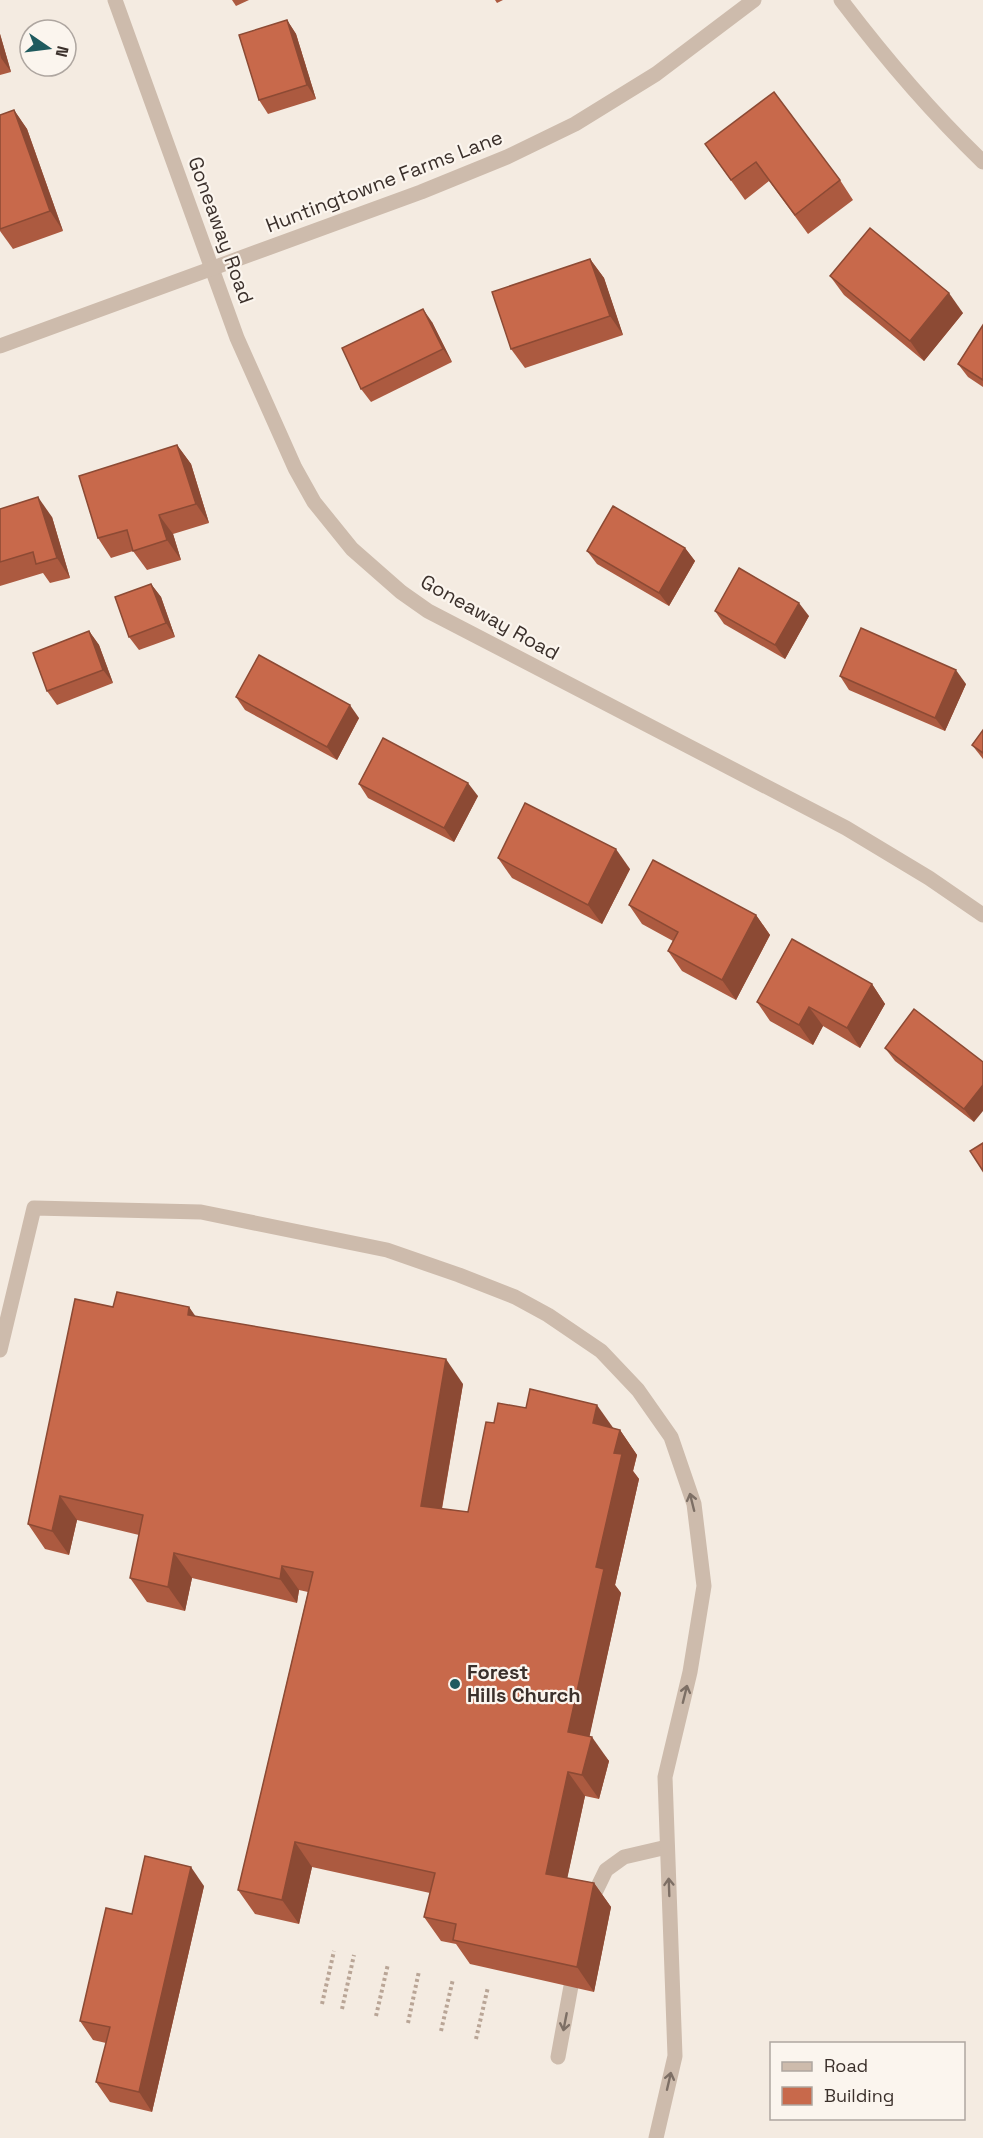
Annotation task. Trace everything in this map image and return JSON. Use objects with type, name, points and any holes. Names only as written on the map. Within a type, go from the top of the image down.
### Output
[{"type":"street","name":"Goneaway Road","points":[[115,0],[237,338],[295,468],[314,502],[352,549],[401,592],[428,611],[846,828],[929,878],[983,915]]},
{"type":"street","name":"Huntingtowne Farms Lane","points":[[0,346],[421,192],[507,157],[575,123],[656,74],[754,0]]},
{"type":"street","points":[[841,0],[909,86],[983,162]]},
{"type":"street","points":[[0,1350],[34,1208],[201,1212],[387,1250],[515,1297],[548,1315],[601,1351],[638,1390],[671,1437],[694,1504],[704,1586],[690,1672],[665,1777],[675,2056],[656,2138]]},
{"type":"street","points":[[590,1904],[606,1870],[624,1857],[667,1847]]},
{"type":"street","points":[[558,2057],[571,1986]]},
{"type":"path","points":[[322,2004],[334,1951]]},
{"type":"path","points":[[342,2008],[354,1955]]},
{"type":"path","points":[[376,2016],[388,1964]]},
{"type":"path","points":[[408,2023],[419,1971]]},
{"type":"path","points":[[441,2031],[453,1979]]},
{"type":"path","points":[[476,2039],[488,1987]]},
{"type":"building","points":[[287,20],[307,85],[259,100],[239,35]]},
{"type":"building","points":[[774,92],[840,180],[795,215],[756,162],[731,180],[705,144]]},
{"type":"building","points":[[14,110],[50,211],[0,229],[0,115]]},
{"type":"building","points":[[870,228],[949,293],[910,341],[830,276]]},
{"type":"building","points":[[590,259],[610,316],[511,349],[492,292]]},
{"type":"building","points":[[423,309],[443,349],[361,389],[342,348]]},
{"type":"building","points":[[983,325],[983,380],[958,364]]},
{"type":"building","points":[[177,445],[196,504],[159,515],[167,540],[133,551],[127,530],[98,538],[79,476]]},
{"type":"building","points":[[38,497],[57,558],[36,564],[33,552],[0,562],[0,509]]},
{"type":"building","points":[[613,506],[685,548],[659,593],[587,551]]},
{"type":"building","points":[[739,568],[799,603],[775,645],[715,611]]},
{"type":"building","points":[[151,584],[166,623],[129,637],[115,597]]},
{"type":"building","points":[[861,628],[956,670],[935,718],[840,676]]},
{"type":"building","points":[[89,631],[103,670],[47,691],[33,653]]},
{"type":"building","points":[[259,655],[350,705],[327,747],[236,697]]},
{"type":"building","points":[[983,730],[983,753],[972,745]]},
{"type":"building","points":[[383,738],[468,783],[444,828],[359,784]]},
{"type":"building","points":[[525,803],[616,849],[588,905],[498,858]]},
{"type":"building","points":[[653,860],[756,915],[722,980],[668,951],[678,932],[629,905]]},
{"type":"building","points":[[792,939],[872,984],[847,1028],[809,1007],[799,1025],[757,1002]]},
{"type":"building","points":[[914,1009],[983,1062],[983,1085],[964,1109],[885,1048]]},
{"type":"building","points":[[983,1143],[983,1171],[970,1151]]},
{"type":"building","name":"Forest Hills Church","points":[[117,1292],[189,1307],[188,1315],[446,1359],[421,1506],[468,1512],[486,1422],[494,1423],[498,1403],[526,1408],[530,1389],[597,1405],[593,1423],[620,1430],[614,1453],[622,1454],[596,1567],[604,1569],[568,1732],[592,1737],[582,1775],[568,1772],[546,1874],[594,1883],[577,1967],[453,1940],[456,1924],[424,1917],[435,1873],[295,1842],[282,1900],[238,1890],[313,1572],[282,1566],[280,1579],[174,1553],[168,1587],[130,1578],[143,1515],[60,1496],[52,1531],[28,1524],[75,1299],[113,1307]]},
{"type":"building","points":[[145,1856],[191,1867],[139,2092],[96,2082],[110,2027],[80,2021],[106,1908],[132,1914]]},
{"type":"place","name":"Forest Hills Church","points":[[455,1684]]}]
